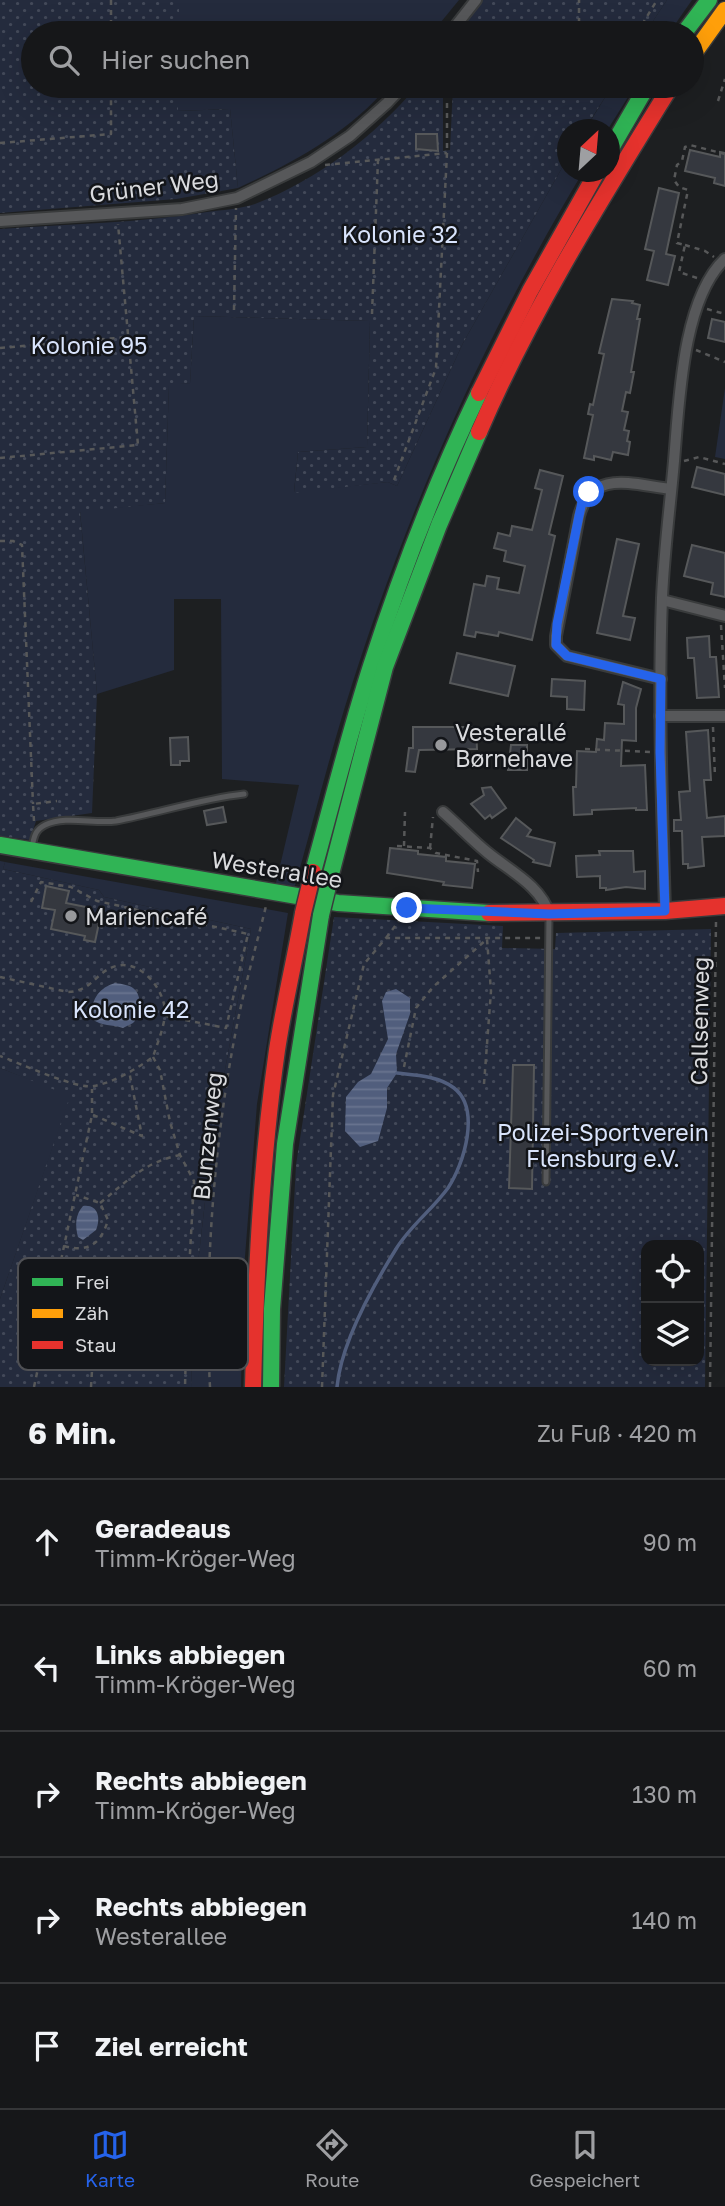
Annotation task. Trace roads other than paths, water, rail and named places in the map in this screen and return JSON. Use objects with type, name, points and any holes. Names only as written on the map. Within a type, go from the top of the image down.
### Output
[{"type":"main road","points":[[693,21],[709,0]]},
{"type":"main road","points":[[704,39],[725,10]]},
{"type":"main road","points":[[620,133],[640,98]]},
{"type":"main road","points":[[271,1387],[272,1308],[285,1144],[321,915],[385,667],[439,525],[500,383],[583,230],[664,98]]},
{"type":"main road","points":[[253,1387],[260,1225],[277,1050],[303,913],[370,667],[422,522],[485,377],[591,182]]},
{"type":"main road","name":"Westerallee","points":[[0,845],[338,903],[549,914],[665,911],[721,906]]},
{"type":"street","points":[[459,21],[476,0]]},
{"type":"street","name":"Grüner Weg","points":[[0,221],[182,209],[237,198],[311,162],[350,136],[390,98]]},
{"type":"street","points":[[665,911],[660,716],[662,600],[671,489],[687,346],[697,306],[707,283],[723,261]]},
{"type":"street","points":[[661,679],[567,656],[556,645],[556,636],[582,502],[589,492],[600,485],[615,483],[671,489]]},
{"type":"street","points":[[662,600],[722,616]]},
{"type":"street","points":[[660,716],[725,716]]},
{"type":"street","points":[[438,812],[532,887],[545,900],[549,914]]},
{"type":"lane","points":[[31,850],[35,833],[44,825],[58,821],[114,821],[212,797],[244,794]]},
{"type":"lane","points":[[546,1182],[549,914]]},
{"type":"waterway","points":[[337,1387],[351,1334],[368,1298],[402,1241],[448,1188],[459,1165],[467,1137],[467,1109],[454,1088],[419,1075],[397,1073]]},
{"type":"place","name":"Vesterallé Børnehave","points":[[441,745]]},
{"type":"place","name":"Mariencafé","points":[[71,916]]},
{"type":"park label","name":"Kolonie 32","points":[[400,234]]},
{"type":"park label","name":"Kolonie 95","points":[[89,345]]},
{"type":"park label","name":"Kolonie 42","points":[[131,1009]]},
{"type":"park label","name":"Polizei-Sportverein Flensburg e.V.","points":[[603,1145]]}]
